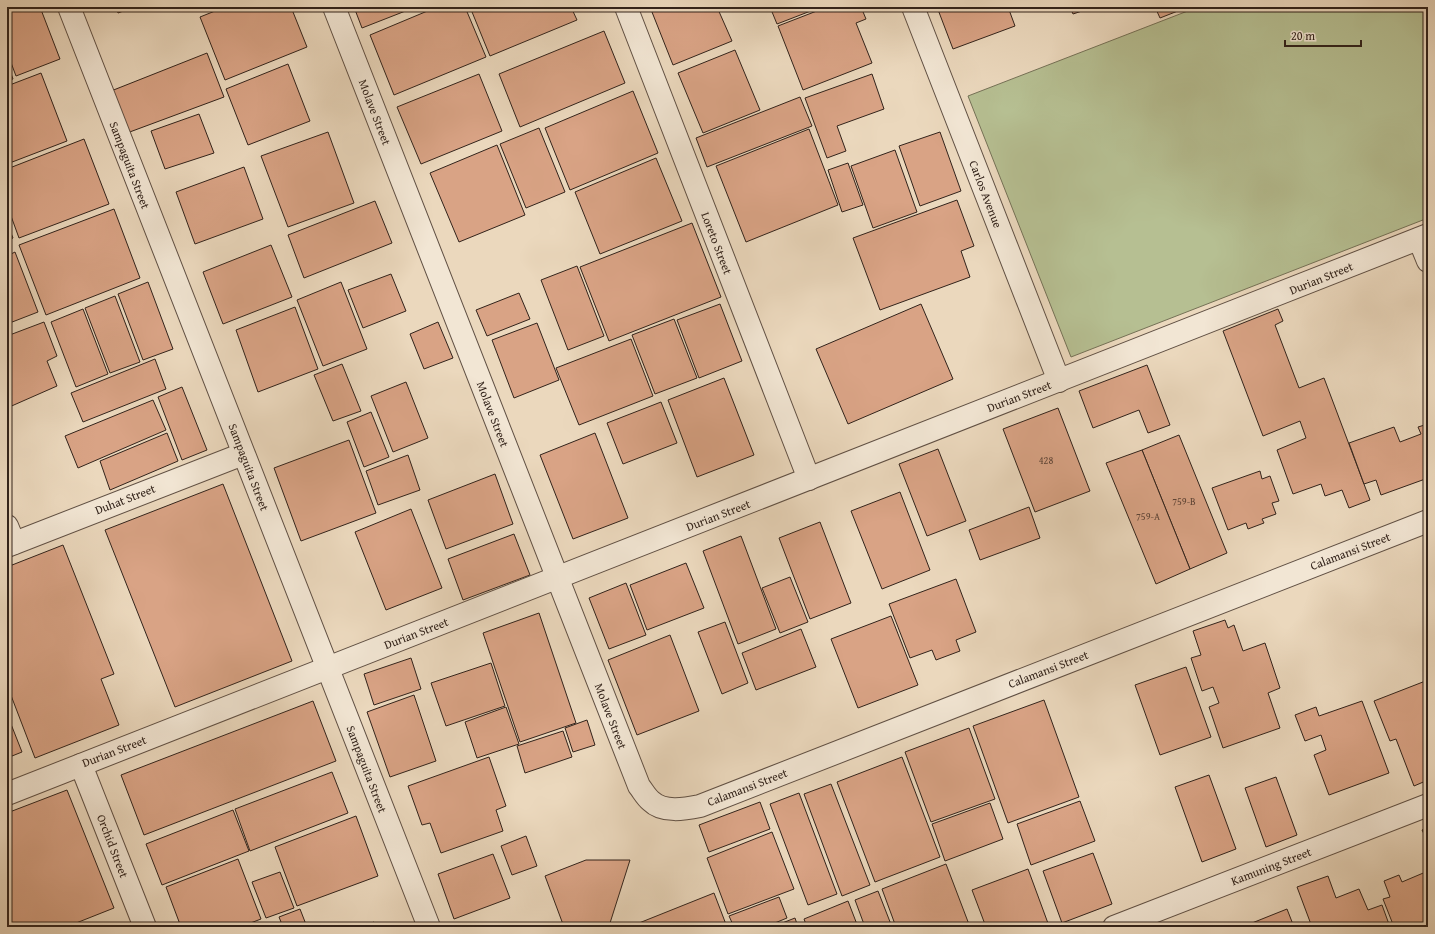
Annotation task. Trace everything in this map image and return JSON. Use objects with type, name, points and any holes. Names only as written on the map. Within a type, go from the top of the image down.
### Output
[{"type":"street","name":"Sampaguita Street","points":[[68,7],[429,927]]},
{"type":"street","name":"Molave Street","points":[[334,7],[639,786],[652,802],[667,809]]},
{"type":"street","name":"Loreto Street","points":[[626,7],[809,479]]},
{"type":"street","name":"Carlos Avenue","points":[[913,7],[1059,381]]},
{"type":"street","name":"Durian Street","points":[[7,794],[1424,237]]},
{"type":"street","points":[[1424,237],[1428,261]]},
{"type":"street","name":"Duhat Street","points":[[9,538],[243,454]]},
{"type":"street","name":"Calamansi Street","points":[[667,809],[684,809],[700,806],[1428,521]]},
{"type":"street","name":"Orchid Street","points":[[81,765],[145,927]]},
{"type":"street","name":"Kamuning Street","points":[[1114,927],[1428,805]]},
{"type":"green space","points":[[1198,7],[1428,7],[1428,218],[1071,357],[968,96]]},
{"type":"building","points":[[7,7],[40,7],[60,59],[16,76],[7,52]]},
{"type":"building","points":[[116,7],[134,7],[118,13]]},
{"type":"building","points":[[201,7],[213,7],[203,11]]},
{"type":"building","points":[[225,7],[291,7],[307,47],[225,80],[200,17]]},
{"type":"building","points":[[354,7],[407,7],[408,10],[362,28]]},
{"type":"building","points":[[437,7],[465,7],[486,57],[394,95],[370,35]]},
{"type":"building","points":[[470,7],[571,7],[577,20],[490,56]]},
{"type":"building","points":[[650,7],[717,7],[732,41],[673,65]]},
{"type":"building","points":[[770,7],[821,7],[777,24]]},
{"type":"building","points":[[827,7],[861,7],[866,19],[856,23],[872,63],[803,90],[778,26]]},
{"type":"building","points":[[937,7],[1008,7],[1015,26],[953,49]]},
{"type":"building","points":[[1070,7],[1094,7],[1073,14]]},
{"type":"building","points":[[1155,7],[1188,7],[1160,18]]},
{"type":"building","points":[[604,31],[625,83],[520,127],[499,74]]},
{"type":"building","points":[[735,50],[760,110],[703,133],[678,73]]},
{"type":"building","points":[[207,53],[224,97],[127,133],[111,91]]},
{"type":"building","points":[[7,63],[13,79],[7,81]]},
{"type":"building","points":[[288,64],[310,121],[248,145],[226,89]]},
{"type":"building","points":[[41,73],[67,141],[7,164],[7,86]]},
{"type":"building","points":[[479,74],[502,131],[421,164],[397,107]]},
{"type":"building","points":[[872,74],[884,109],[837,126],[846,151],[827,158],[805,98]]},
{"type":"building","points":[[633,91],[658,153],[570,190],[545,128]]},
{"type":"building","points":[[800,97],[812,126],[707,167],[696,138]]},
{"type":"building","points":[[199,114],[214,153],[165,169],[151,131]]},
{"type":"building","points":[[539,128],[565,192],[526,208],[500,144]]},
{"type":"building","points":[[809,129],[838,205],[746,242],[716,166]]},
{"type":"building","points":[[328,132],[354,203],[288,227],[261,156]]},
{"type":"building","points":[[940,132],[961,191],[920,206],[899,146]]},
{"type":"building","points":[[84,139],[109,204],[19,238],[7,205],[7,169]]},
{"type":"building","points":[[497,145],[525,215],[459,242],[430,173]]},
{"type":"building","points":[[895,150],[917,212],[873,228],[851,166]]},
{"type":"building","points":[[656,158],[682,221],[600,254],[575,192]]},
{"type":"building","points":[[848,163],[863,205],[842,212],[828,170]]},
{"type":"building","points":[[244,167],[263,219],[195,244],[176,192]]},
{"type":"building","points":[[957,200],[974,246],[961,251],[970,277],[880,310],[853,238]]},
{"type":"building","points":[[375,201],[392,243],[304,278],[288,235]]},
{"type":"building","points":[[114,209],[140,278],[46,315],[19,245]]},
{"type":"building","points":[[7,223],[13,238],[7,241]]},
{"type":"building","points":[[692,223],[721,297],[609,341],[580,267]]},
{"type":"building","points":[[271,245],[292,297],[223,324],[203,272]]},
{"type":"building","points":[[15,252],[38,312],[7,324],[7,256]]},
{"type":"building","points":[[577,266],[604,336],[568,350],[541,280]]},
{"type":"building","points":[[391,274],[406,311],[363,328],[348,290]]},
{"type":"building","points":[[148,282],[173,349],[143,360],[118,294]]},
{"type":"building","points":[[341,282],[367,349],[323,366],[297,300]]},
{"type":"building","points":[[519,293],[530,319],[487,336],[476,310]]},
{"type":"building","points":[[115,296],[140,362],[110,373],[85,308]]},
{"type":"building","points":[[720,304],[742,361],[699,378],[677,320]]},
{"type":"building","points":[[921,304],[953,379],[848,424],[816,349]]},
{"type":"building","points":[[295,307],[318,369],[258,392],[236,330]]},
{"type":"building","points":[[83,309],[108,374],[76,387],[51,322]]},
{"type":"building","points":[[1278,309],[1283,321],[1275,325],[1299,388],[1324,378],[1370,500],[1349,508],[1342,490],[1325,496],[1321,484],[1293,494],[1277,450],[1306,438],[1300,421],[1263,436],[1223,331]]},
{"type":"building","points":[[674,319],[697,378],[655,394],[632,335]]},
{"type":"building","points":[[44,322],[57,356],[47,361],[57,386],[7,408],[7,336]]},
{"type":"building","points":[[438,322],[453,358],[424,369],[410,334]]},
{"type":"building","points":[[537,323],[559,380],[514,398],[492,340]]},
{"type":"building","points":[[631,339],[653,396],[579,425],[556,368]]},
{"type":"building","points":[[155,359],[166,389],[83,422],[71,393]]},
{"type":"building","points":[[342,364],[361,411],[333,421],[314,375]]},
{"type":"building","points":[[1147,365],[1170,425],[1148,433],[1139,410],[1093,428],[1079,391]]},
{"type":"building","points":[[724,378],[754,455],[697,477],[668,400]]},
{"type":"building","points":[[406,382],[428,438],[393,452],[371,396]]},
{"type":"building","points":[[182,387],[207,450],[182,460],[158,397]]},
{"type":"building","points":[[153,400],[166,430],[78,468],[65,436]]},
{"type":"building","points":[[661,402],[677,443],[623,464],[607,423]]},
{"type":"building","points":[[1058,408],[1090,491],[1035,512],[1003,429]]},
{"type":"building","points":[[371,412],[389,457],[364,467],[347,422]]},
{"type":"building","points":[[1428,424],[1428,478],[1381,495],[1376,480],[1364,484],[1349,443],[1394,427],[1400,442],[1421,434],[1418,427]]},
{"type":"building","points":[[167,433],[178,461],[110,490],[100,461]]},
{"type":"building","points":[[595,433],[628,518],[573,539],[540,455]]},
{"type":"building","points":[[1179,435],[1227,553],[1190,569],[1142,450]]},
{"type":"building","points":[[349,440],[376,513],[301,541],[274,468]]},
{"type":"building","points":[[938,449],[966,521],[927,536],[899,464]]},
{"type":"building","points":[[1142,450],[1190,569],[1156,584],[1106,463]]},
{"type":"building","points":[[408,455],[420,490],[378,505],[366,471]]},
{"type":"building","points":[[1260,471],[1262,479],[1270,476],[1279,501],[1272,503],[1276,514],[1262,519],[1264,523],[1248,529],[1246,523],[1228,530],[1212,488]]},
{"type":"building","points":[[495,474],[513,524],[446,549],[428,500]]},
{"type":"building","points":[[223,484],[292,661],[175,707],[105,530]]},
{"type":"building","points":[[900,492],[930,570],[882,589],[851,511]]},
{"type":"building","points":[[1029,507],[1040,538],[980,560],[969,530]]},
{"type":"building","points":[[411,509],[442,588],[386,610],[355,532]]},
{"type":"building","points":[[820,522],[851,603],[810,619],[779,538]]},
{"type":"building","points":[[514,534],[530,575],[463,600],[448,559]]},
{"type":"building","points":[[741,536],[776,629],[738,644],[703,551]]},
{"type":"building","points":[[63,545],[114,674],[101,679],[119,725],[35,758],[7,685],[7,567]]},
{"type":"building","points":[[686,563],[704,608],[647,630],[630,585]]},
{"type":"building","points":[[790,577],[808,622],[780,633],[762,588]]},
{"type":"building","points":[[956,579],[976,632],[956,640],[960,651],[936,660],[932,650],[910,658],[889,604]]},
{"type":"building","points":[[626,583],[646,635],[609,649],[589,598]]},
{"type":"building","points":[[539,613],[576,723],[520,742],[483,633]]},
{"type":"building","points":[[891,616],[918,685],[858,708],[831,639]]},
{"type":"building","points":[[1225,620],[1228,628],[1234,625],[1243,651],[1265,643],[1280,688],[1268,693],[1280,728],[1223,748],[1209,707],[1219,703],[1213,687],[1202,691],[1191,658],[1201,655],[1193,631]]},
{"type":"building","points":[[725,622],[748,683],[722,694],[698,632]]},
{"type":"building","points":[[801,629],[816,667],[756,690],[742,653]]},
{"type":"building","points":[[670,635],[699,711],[637,735],[608,660]]},
{"type":"building","points":[[411,658],[421,689],[374,705],[364,674]]},
{"type":"building","points":[[491,663],[505,706],[446,726],[431,683]]},
{"type":"building","points":[[1186,667],[1211,737],[1160,755],[1135,685]]},
{"type":"building","points":[[1428,680],[1428,780],[1414,786],[1396,739],[1390,741],[1374,701]]},
{"type":"building","points":[[414,695],[436,761],[390,777],[367,712]]},
{"type":"building","points":[[1044,700],[1079,797],[1008,823],[973,726]]},
{"type":"building","points":[[313,701],[336,761],[144,835],[121,775]]},
{"type":"building","points":[[1362,701],[1389,773],[1329,795],[1314,755],[1326,750],[1321,735],[1305,741],[1295,715],[1316,707],[1319,716]]},
{"type":"building","points":[[506,707],[519,744],[477,758],[465,722]]},
{"type":"building","points":[[7,714],[22,752],[7,758]]},
{"type":"building","points":[[587,720],[595,745],[573,752],[565,728]]},
{"type":"building","points":[[969,728],[995,799],[931,822],[905,752]]},
{"type":"building","points":[[563,731],[572,757],[525,773],[517,746]]},
{"type":"building","points":[[489,757],[506,806],[496,810],[503,831],[441,853],[430,823],[422,825],[408,786]]},
{"type":"building","points":[[902,757],[940,857],[875,882],[837,782]]},
{"type":"building","points":[[332,772],[348,813],[250,851],[235,809]]},
{"type":"building","points":[[1209,775],[1236,849],[1202,862],[1175,787]]},
{"type":"building","points":[[1276,777],[1297,835],[1266,847],[1245,788]]},
{"type":"building","points":[[831,784],[870,885],[842,896],[804,794]]},
{"type":"building","points":[[67,790],[114,908],[66,927],[7,927],[7,813]]},
{"type":"building","points":[[799,793],[837,894],[808,905],[770,804]]},
{"type":"building","points":[[1080,801],[1095,841],[1031,865],[1017,824]]},
{"type":"building","points":[[760,802],[770,829],[709,852],[699,825]]},
{"type":"building","points":[[990,803],[1003,839],[945,861],[932,824]]},
{"type":"building","points":[[233,810],[249,851],[162,885],[146,844]]},
{"type":"building","points":[[356,816],[378,876],[297,906],[275,847]]},
{"type":"building","points":[[1428,827],[1428,837],[1426,838],[1422,830]]},
{"type":"building","points":[[772,832],[794,889],[728,914],[707,858]]},
{"type":"building","points":[[526,836],[537,866],[512,875],[501,846]]},
{"type":"building","points":[[1093,853],[1112,904],[1062,923],[1043,871]]},
{"type":"building","points":[[493,854],[510,898],[454,919],[438,874]]},
{"type":"building","points":[[238,859],[261,919],[240,927],[181,927],[166,887]]},
{"type":"building","points":[[586,860],[630,860],[610,923],[598,927],[564,927],[545,876]]},
{"type":"building","points":[[946,864],[970,927],[896,927],[882,889]]},
{"type":"building","points":[[1028,869],[1049,926],[986,927],[972,890]]},
{"type":"building","points":[[1428,871],[1428,927],[1394,927],[1383,899],[1390,897],[1384,881],[1399,875],[1402,882]]},
{"type":"building","points":[[280,872],[294,908],[266,918],[252,882]]},
{"type":"building","points":[[1328,876],[1336,898],[1359,889],[1368,910],[1382,905],[1390,927],[1312,927],[1297,887]]},
{"type":"building","points":[[878,891],[892,927],[865,927],[855,900]]},
{"type":"building","points":[[714,893],[727,927],[629,927]]},
{"type":"building","points":[[779,897],[787,918],[765,927],[734,927],[729,916]]},
{"type":"building","points":[[848,901],[858,927],[807,927],[804,919]]},
{"type":"building","points":[[300,909],[307,927],[283,927],[279,917]]},
{"type":"building","points":[[1287,909],[1294,927],[1242,927]]},
{"type":"building","points":[[795,918],[798,927],[772,927]]},
{"type":"building","points":[[374,922],[375,927],[362,927]]}]
